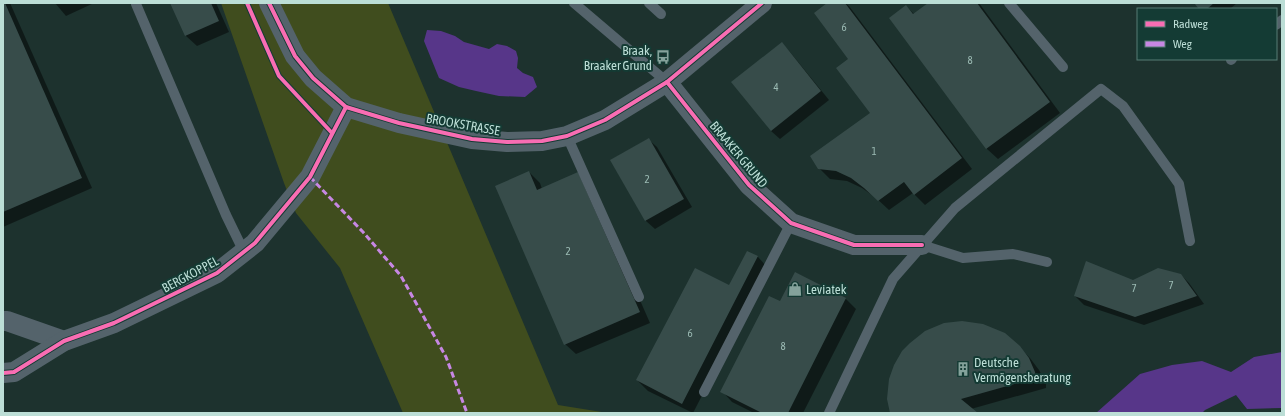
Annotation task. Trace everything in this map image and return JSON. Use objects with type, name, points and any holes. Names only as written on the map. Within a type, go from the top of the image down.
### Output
[{"type":"street","name":"BROOKSTRASSE","points":[[270,3],[295,56],[313,78],[346,107],[399,122],[472,139],[507,142],[542,141],[567,136],[605,120],[667,82],[762,3]]},
{"type":"street","name":"BRAAKER GRUND","points":[[667,82],[749,185],[791,223],[854,245],[922,245]]},
{"type":"street","name":"BERGKOPPEL","points":[[3,373],[14,372],[64,341],[114,323],[218,273],[255,243],[310,177],[346,107]]},
{"type":"street","points":[[3,321],[7,321],[64,341]]},
{"type":"lane","points":[[574,3],[667,82]]},
{"type":"lane","points":[[649,3],[661,14]]},
{"type":"lane","points":[[1009,3],[1063,67]]},
{"type":"lane","points":[[136,4],[226,215],[244,252]]},
{"type":"lane","points":[[829,413],[894,279],[922,245],[955,208],[1101,89],[1123,106],[1179,184],[1190,241]]},
{"type":"lane","points":[[567,136],[639,297]]},
{"type":"lane","points":[[704,392],[791,223]]},
{"type":"lane","points":[[922,245],[963,258],[1013,254],[1047,262]]},
{"type":"green space","points":[[221,3],[388,3],[558,405],[608,413],[403,413],[340,268],[296,213],[284,183]]},
{"type":"shaded area","points":[[427,30],[441,31],[455,36],[464,42],[489,49],[497,44],[507,46],[516,51],[518,58],[517,68],[523,73],[533,77],[537,87],[525,97],[499,96],[459,87],[439,78],[424,41]]},
{"type":"shaded area","points":[[1282,352],[1282,408],[1247,409],[1236,395],[1205,410],[1202,413],[1096,413],[1140,374],[1172,365],[1202,361],[1231,372],[1254,357]]},
{"type":"building","points":[[3,3],[5,3],[82,178],[3,212]]},
{"type":"building","points":[[170,3],[211,3],[219,21],[185,36]]},
{"type":"building","points":[[827,3],[845,3],[962,158],[914,195],[904,182],[878,201],[851,178],[836,171],[818,169],[810,156],[870,113],[836,68],[848,59],[814,13]]},
{"type":"building","points":[[928,3],[977,3],[1050,102],[986,149],[889,18],[906,5],[913,14]]},
{"type":"building","points":[[1194,3],[1214,3],[1208,8],[1198,8]]},
{"type":"building","points":[[782,42],[821,91],[771,131],[731,82]]},
{"type":"building","points":[[649,138],[684,199],[645,221],[610,160]]},
{"type":"building","points":[[529,171],[537,190],[578,172],[640,312],[564,345],[495,186]]},
{"type":"building","points":[[747,251],[758,256],[682,404],[636,380],[695,268],[729,285]]},
{"type":"building","points":[[1086,261],[1133,280],[1158,268],[1181,274],[1197,296],[1135,317],[1074,296]]},
{"type":"building","points":[[795,272],[846,298],[788,413],[762,413],[720,392],[769,296],[780,301]]},
{"type":"building","name":"Deutsche Vermögensberatung","points":[[962,321],[983,324],[1005,333],[1020,346],[1029,358],[1036,378],[961,399],[978,413],[890,413],[887,399],[889,379],[894,365],[902,351],[925,331],[944,323]]},
{"type":"marked path","points":[[310,177],[363,232],[401,276],[446,357],[467,413]]},
{"type":"cycle path","points":[[247,3],[279,76],[332,133]]},
{"type":"cycle path","points":[[269,3],[295,56],[313,78],[346,107],[399,123],[472,139],[507,142],[542,141],[567,136],[605,120],[667,82],[762,3]]},
{"type":"cycle path","points":[[667,82],[749,185],[791,223],[854,245],[922,245]]},
{"type":"cycle path","points":[[3,373],[14,372],[64,341],[114,323],[217,273],[255,243],[310,177],[346,107]]},
{"type":"place","name":"Braak, Braaker Grund","points":[[663,57]]},
{"type":"place","name":"Leviatek","points":[[795,289]]},
{"type":"place","name":"Deutsche Vermögensberatung","points":[[963,369]]}]
